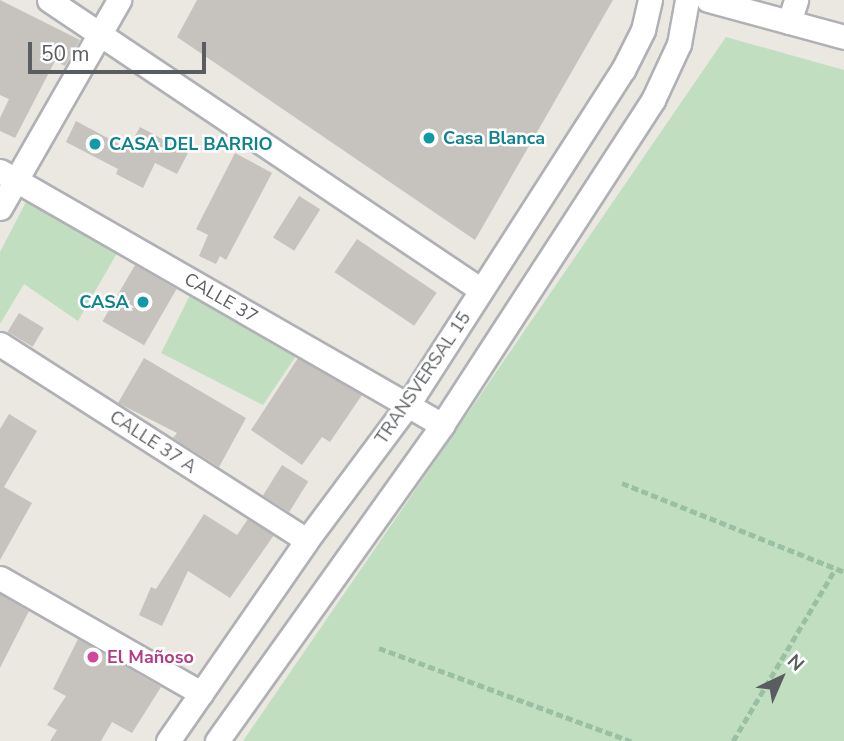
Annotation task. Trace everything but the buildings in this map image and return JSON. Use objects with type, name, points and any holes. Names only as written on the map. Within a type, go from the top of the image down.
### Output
[{"type":"street","points":[[49,0],[481,290]]},
{"type":"street","points":[[0,208],[8,175],[119,0]]},
{"type":"street","name":"TRANSVERSAL 15","points":[[169,741],[307,540],[407,406],[623,70],[643,30],[650,0]]},
{"type":"street","points":[[217,741],[442,425],[653,100],[679,44],[687,0]]},
{"type":"street","points":[[708,0],[793,11],[844,37]]},
{"type":"street","name":"CALLE 37","points":[[8,175],[442,425]]},
{"type":"street","name":"CALLE 37 A","points":[[0,344],[307,540]]},
{"type":"street","points":[[0,579],[201,693]]},
{"type":"path","points":[[622,484],[844,572]]},
{"type":"path","points":[[733,741],[835,569]]},
{"type":"path","points":[[379,648],[631,741]]},
{"type":"green space","points":[[726,37],[844,70],[844,741],[243,741]]},
{"type":"green space","points":[[27,200],[120,248],[78,321],[24,284],[0,324],[0,252]]},
{"type":"green space","points":[[193,289],[298,353],[263,405],[161,353]]},
{"type":"place","name":"Casa Blanca","points":[[429,138]]},
{"type":"place","name":"CASA DEL BARRIO","points":[[95,144]]},
{"type":"place","name":"CASA","points":[[143,302]]},
{"type":"place","name":"El Mañoso","points":[[93,657]]}]
